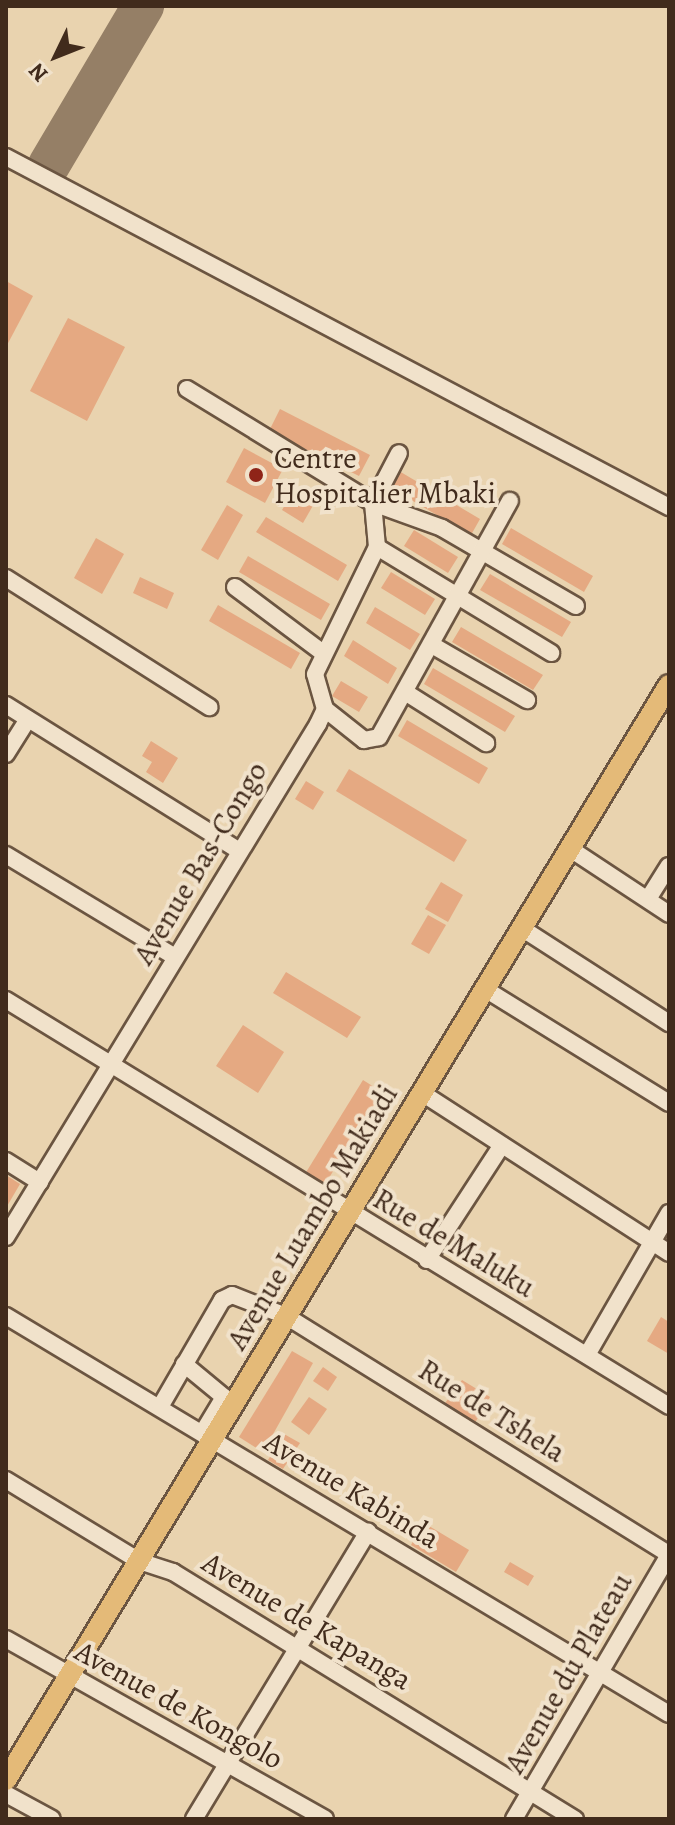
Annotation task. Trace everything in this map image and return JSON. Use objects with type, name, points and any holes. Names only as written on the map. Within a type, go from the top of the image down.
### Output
[{"type":"main road","name":"Avenue Luambo Makiadi","points":[[6,1780],[139,1561],[208,1436],[286,1316],[572,850],[669,685]]},
{"type":"street","points":[[6,157],[669,507]]},
{"type":"street","points":[[187,389],[373,503],[442,528],[576,606]]},
{"type":"street","points":[[399,453],[373,503],[377,547],[322,652],[315,674],[325,709],[371,741],[405,692],[510,501]]},
{"type":"street","points":[[377,547],[458,600],[551,653]]},
{"type":"street","points":[[6,578],[209,707]]},
{"type":"street","points":[[235,587],[322,652]]},
{"type":"street","points":[[432,645],[527,700]]},
{"type":"street","points":[[405,692],[486,743]]},
{"type":"street","points":[[6,705],[238,850]]},
{"type":"street","name":"Avenue Bas-Congo","points":[[6,1237],[325,709]]},
{"type":"street","points":[[6,754],[28,719]]},
{"type":"street","points":[[572,850],[669,914]]},
{"type":"street","points":[[6,855],[175,957]]},
{"type":"street","points":[[648,899],[669,866]]},
{"type":"street","points":[[523,929],[669,1023]]},
{"type":"street","points":[[485,989],[669,1103]]},
{"type":"street","name":"Rue de Maluku","points":[[6,1000],[669,1406]]},
{"type":"street","points":[[422,1093],[669,1253]]},
{"type":"street","points":[[427,1260],[502,1145]]},
{"type":"street","points":[[6,1161],[40,1182]]},
{"type":"street","points":[[587,1355],[669,1213]]},
{"type":"street","name":"Rue de Tshela","points":[[184,1364],[222,1300],[232,1295],[286,1316],[669,1554]]},
{"type":"street","name":"Avenue Kabinda","points":[[6,1316],[669,1714]]},
{"type":"street","points":[[160,1407],[184,1364],[224,1397],[208,1436]]},
{"type":"street","name":"Avenue de Kapanga","points":[[6,1480],[139,1561],[173,1572],[298,1646],[575,1819]]},
{"type":"street","points":[[194,1819],[368,1532]]},
{"type":"street","name":"Avenue du Plateau","points":[[514,1819],[602,1674],[669,1554]]},
{"type":"street","name":"Avenue de Kongolo","points":[[6,1639],[68,1677],[229,1762],[325,1819]]},
{"type":"street","points":[[6,1794],[52,1819]]},
{"type":"building","points":[[6,281],[33,296],[6,347]]},
{"type":"building","points":[[68,318],[125,347],[87,421],[30,391]]},
{"type":"building","points":[[280,409],[370,455],[359,476],[269,431]]},
{"type":"building","points":[[244,448],[283,469],[265,503],[226,482]]},
{"type":"building","points":[[399,471],[480,519],[471,535],[389,487]]},
{"type":"building","points":[[294,490],[315,502],[303,523],[282,510]]},
{"type":"building","points":[[227,505],[243,515],[218,560],[201,550]]},
{"type":"building","points":[[266,517],[347,565],[338,581],[256,532]]},
{"type":"building","points":[[511,528],[593,576],[584,592],[502,544]]},
{"type":"building","points":[[414,530],[458,557],[448,573],[404,546]]},
{"type":"building","points":[[96,538],[124,554],[102,594],[74,578]]},
{"type":"building","points":[[248,556],[330,604],[321,620],[239,572]]},
{"type":"building","points":[[391,572],[435,599],[425,615],[381,588]]},
{"type":"building","points":[[490,574],[571,622],[562,637],[480,590]]},
{"type":"building","points":[[140,577],[174,593],[167,609],[133,593]]},
{"type":"building","points":[[218,605],[300,653],[291,669],[209,621]]},
{"type":"building","points":[[375,607],[420,634],[410,650],[366,623]]},
{"type":"building","points":[[461,627],[543,675],[533,690],[452,642]]},
{"type":"building","points":[[353,640],[397,668],[388,684],[344,656]]},
{"type":"building","points":[[433,668],[515,716],[505,732],[424,684]]},
{"type":"building","points":[[341,681],[368,697],[359,712],[332,696]]},
{"type":"building","points":[[407,720],[488,768],[479,784],[398,736]]},
{"type":"building","points":[[151,741],[178,758],[163,783],[146,772],[152,762],[142,756]]},
{"type":"building","points":[[349,769],[467,840],[454,862],[336,791]]},
{"type":"building","points":[[306,781],[324,792],[313,810],[295,799]]},
{"type":"building","points":[[441,882],[463,895],[448,922],[425,909]]},
{"type":"building","points":[[428,915],[446,925],[429,954],[411,944]]},
{"type":"building","points":[[286,972],[361,1017],[347,1038],[273,993]]},
{"type":"building","points":[[243,1025],[284,1052],[258,1093],[216,1066]]},
{"type":"building","points":[[363,1080],[382,1092],[324,1186],[305,1174]]},
{"type":"building","points":[[6,1175],[20,1184],[6,1208]]},
{"type":"building","points":[[661,1317],[669,1322],[669,1354],[647,1341]]},
{"type":"building","points":[[292,1351],[313,1363],[263,1452],[239,1437]]},
{"type":"building","points":[[323,1367],[337,1377],[328,1391],[313,1381]]},
{"type":"building","points":[[462,1380],[490,1397],[472,1428],[440,1410]]},
{"type":"building","points":[[309,1397],[327,1409],[309,1435],[291,1422]]},
{"type":"building","points":[[284,1434],[300,1443],[283,1469],[268,1460]]},
{"type":"building","points":[[424,1523],[469,1550],[456,1572],[411,1545]]},
{"type":"building","points":[[510,1562],[534,1576],[528,1586],[504,1572]]},
{"type":"taxiway","points":[[49,165],[143,6]]},
{"type":"place","name":"Centre Hospitalier Mbaki","points":[[256,475]]}]
